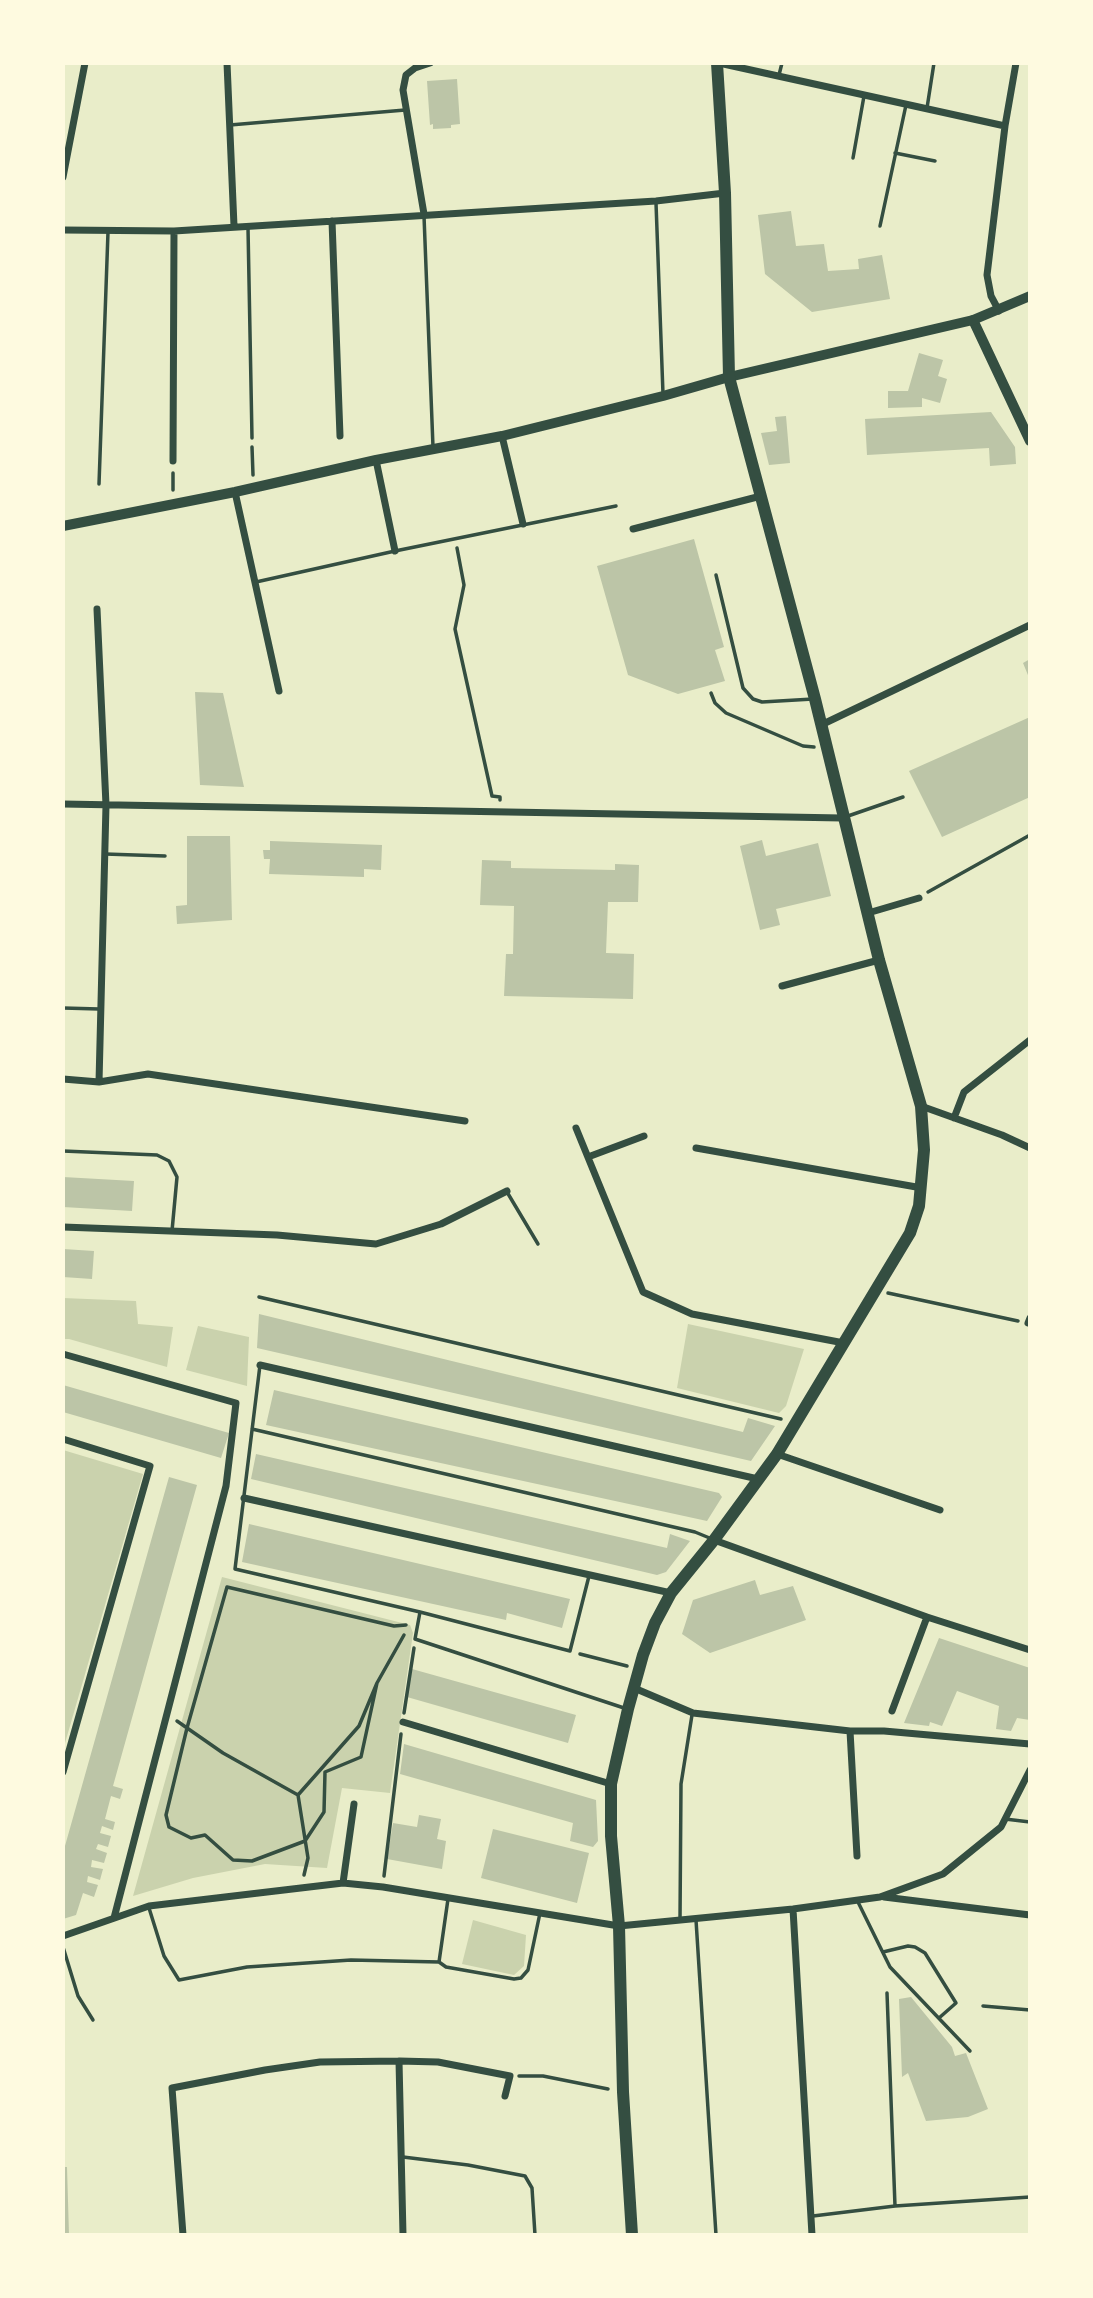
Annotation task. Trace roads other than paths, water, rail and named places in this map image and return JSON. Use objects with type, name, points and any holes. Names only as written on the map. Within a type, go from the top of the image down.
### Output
[{"type":"main road","points":[[632,2235],[623,2092],[619,1926],[611,1836],[611,1784],[628,1709],[655,1623],[671,1592],[714,1540],[777,1454],[910,1233],[919,1206],[924,1150],[921,1106],[879,960],[842,818],[815,699],[729,377],[725,193],[718,63]]},
{"type":"main road","points":[[63,526],[502,436],[729,377],[973,320],[1030,296]]},
{"type":"street","points":[[63,177],[85,63]]},
{"type":"street","points":[[227,63],[233,226]]},
{"type":"street","points":[[424,214],[403,90],[406,75],[414,65],[430,63]]},
{"type":"street","points":[[718,63],[1005,126]]},
{"type":"street","points":[[999,310],[991,296],[987,275],[1005,126],[1016,63]]},
{"type":"street","points":[[63,230],[174,230],[248,226],[656,201],[725,193]]},
{"type":"street","points":[[332,221],[340,436]]},
{"type":"street","points":[[173,461],[174,230]]},
{"type":"street","points":[[973,320],[1030,441]]},
{"type":"street","points":[[502,436],[523,524]]},
{"type":"street","points":[[376,460],[395,551]]},
{"type":"street","points":[[235,492],[279,691]]},
{"type":"street","points":[[633,529],[761,496]]},
{"type":"street","points":[[97,608],[106,805],[99,1082]]},
{"type":"street","points":[[821,725],[1030,625]]},
{"type":"street","points":[[63,804],[842,818]]},
{"type":"street","points":[[868,913],[919,898]]},
{"type":"street","points":[[782,986],[879,960]]},
{"type":"street","points":[[954,1118],[964,1092],[1030,1040]]},
{"type":"street","points":[[63,1079],[99,1082],[148,1074],[465,1121]]},
{"type":"street","points":[[921,1106],[1030,1148]]},
{"type":"street","points":[[576,1128],[643,1292],[692,1314],[844,1343]]},
{"type":"street","points":[[588,1157],[644,1136]]},
{"type":"street","points":[[696,1147],[922,1188]]},
{"type":"street","points":[[63,1227],[277,1236],[376,1244],[442,1224],[507,1191]]},
{"type":"street","points":[[63,1354],[236,1403],[226,1486],[114,1918]]},
{"type":"street","points":[[260,1365],[758,1479]]},
{"type":"street","points":[[63,1439],[150,1466],[63,1772]]},
{"type":"street","points":[[777,1454],[940,1510]]},
{"type":"street","points":[[244,1498],[671,1592]]},
{"type":"street","points":[[714,1540],[927,1617],[1030,1650]]},
{"type":"street","points":[[892,1711],[927,1617]]},
{"type":"street","points":[[634,1688],[692,1713],[850,1731],[884,1731],[1030,1744]]},
{"type":"street","points":[[403,1722],[611,1784]]},
{"type":"street","points":[[850,1731],[857,1856]]},
{"type":"street","points":[[880,1897],[943,1874],[1002,1827],[1030,1770]]},
{"type":"street","points":[[343,1883],[354,1804]]},
{"type":"street","points":[[63,1936],[149,1906],[343,1883],[383,1887],[619,1926],[793,1909],[880,1897],[1030,1915]]},
{"type":"street","points":[[793,1909],[811,2235]]},
{"type":"street","points":[[399,2060],[402,2235]]},
{"type":"street","points":[[183,2235],[172,2088],[320,2062],[399,2060],[438,2062],[510,2076],[505,2096]]},
{"type":"lane","points":[[779,76],[782,63]]},
{"type":"lane","points":[[927,108],[934,63]]},
{"type":"lane","points":[[853,158],[864,94]]},
{"type":"lane","points":[[880,226],[906,103]]},
{"type":"lane","points":[[230,125],[405,110]]},
{"type":"lane","points":[[895,153],[934,161]]},
{"type":"lane","points":[[656,201],[663,396]]},
{"type":"lane","points":[[424,214],[433,449]]},
{"type":"lane","points":[[248,226],[252,438]]},
{"type":"lane","points":[[99,484],[108,230]]},
{"type":"lane","points":[[256,582],[616,506]]},
{"type":"lane","points":[[716,575],[743,688],[753,699],[762,702],[815,699]]},
{"type":"lane","points":[[842,818],[903,797]]},
{"type":"lane","points":[[105,854],[165,856]]},
{"type":"lane","points":[[63,1009],[102,1009]]},
{"type":"lane","points":[[63,1151],[157,1155],[169,1161],[177,1177],[172,1232]]},
{"type":"lane","points":[[507,1191],[538,1244]]},
{"type":"lane","points":[[260,1365],[235,1569],[420,1612],[570,1651],[589,1574]]},
{"type":"lane","points":[[252,1429],[695,1532],[714,1540]]},
{"type":"lane","points":[[420,1612],[415,1639],[628,1709]]},
{"type":"lane","points":[[680,1921],[681,1784],[692,1713]]},
{"type":"lane","points":[[1005,1819],[1030,1822]]},
{"type":"lane","points":[[439,1962],[448,1899]]},
{"type":"lane","points":[[857,1899],[890,1967],[970,2051]]},
{"type":"lane","points":[[149,1906],[164,1956],[179,1980],[247,1967],[351,1960],[439,1962],[446,1967],[513,1979],[521,1978],[528,1970],[540,1913]]},
{"type":"lane","points":[[696,1918],[716,2235]]},
{"type":"lane","points":[[883,1952],[908,1946],[925,1953],[956,2003],[939,2018]]},
{"type":"lane","points":[[63,1947],[78,1996],[93,2020]]},
{"type":"lane","points":[[887,1993],[895,2206]]},
{"type":"lane","points":[[983,2006],[1030,2010]]},
{"type":"lane","points":[[401,2156],[524,2176],[532,2188],[535,2235]]},
{"type":"lane","points":[[811,2216],[895,2206],[1030,2197]]}]
